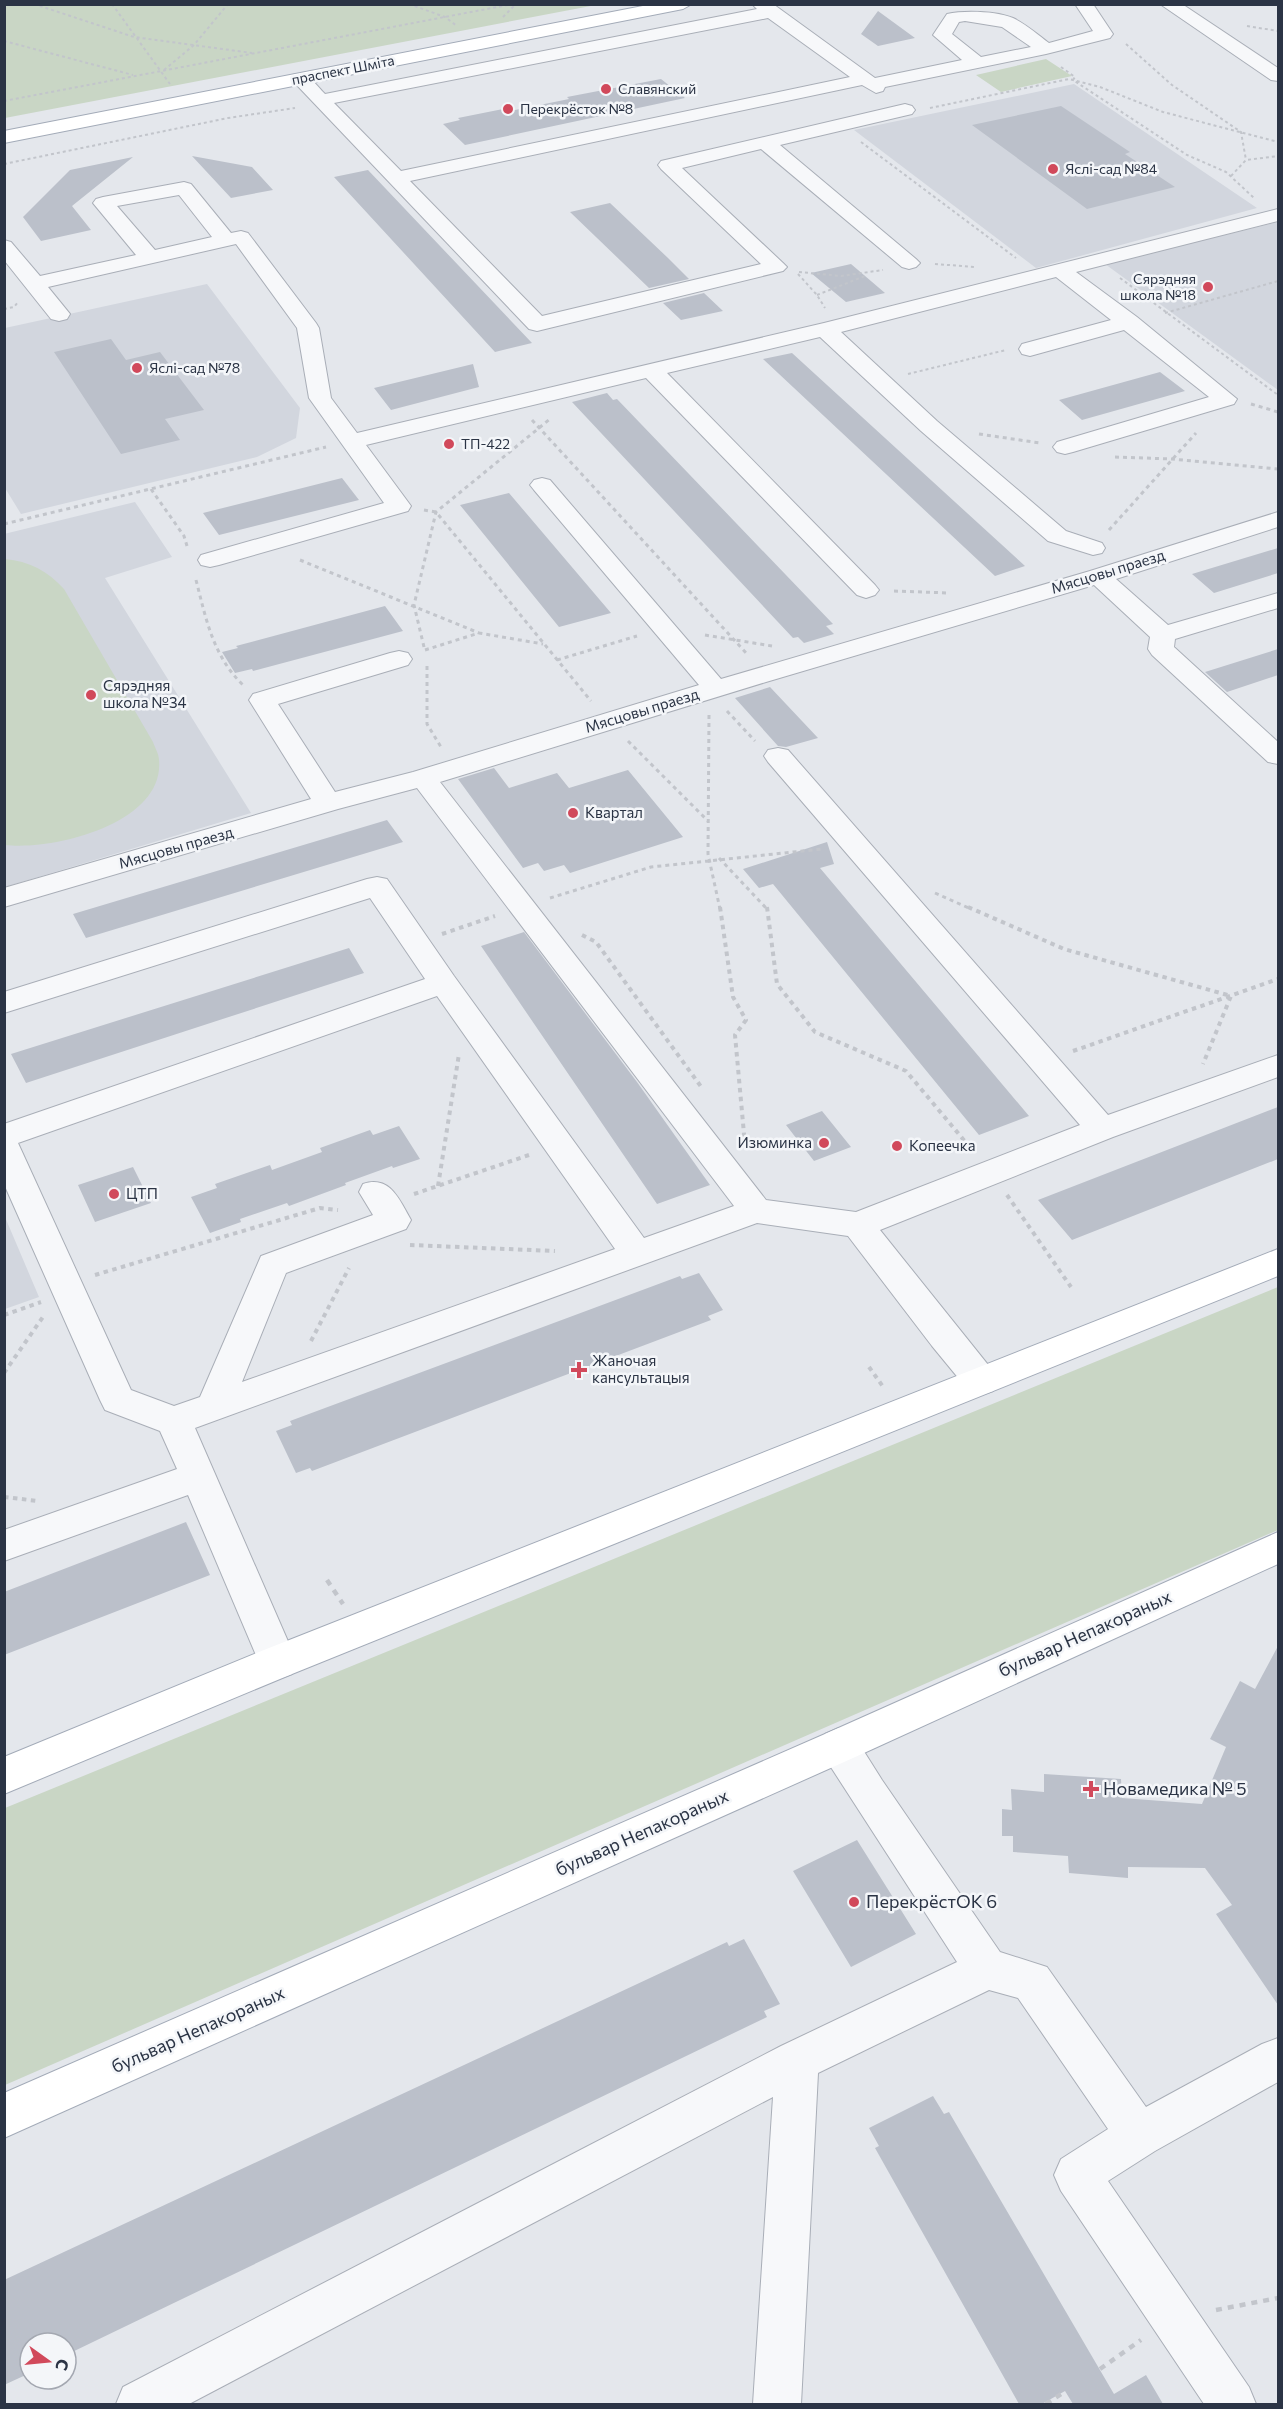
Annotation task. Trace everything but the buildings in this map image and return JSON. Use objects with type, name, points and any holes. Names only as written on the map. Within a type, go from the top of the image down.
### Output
[{"type":"main road","name":"праспект Шміта","points":[[4,137],[682,4]]},
{"type":"main road","points":[[4,1776],[278,1662],[1278,1262]]},
{"type":"main road","name":"бульвар Непакораных","points":[[4,2116],[839,1746],[1278,1547]]},
{"type":"street","points":[[398,178],[870,82],[1042,50],[1104,34],[1084,4]]},
{"type":"street","points":[[1175,8],[1204,7]]},
{"type":"street","points":[[321,100],[766,8],[870,82],[905,110]]},
{"type":"street","points":[[1175,8],[1278,76]]},
{"type":"street","points":[[977,63],[942,35],[952,18],[965,16],[1007,21],[1042,50]]},
{"type":"street","points":[[300,79],[537,324],[776,267],[668,165],[905,110]]},
{"type":"street","points":[[766,143],[909,263]]},
{"type":"street","points":[[150,258],[103,203],[183,188],[226,241]]},
{"type":"street","points":[[353,441],[830,328],[1276,216]]},
{"type":"street","points":[[34,284],[241,237],[308,328],[320,398],[399,506],[279,541],[203,570]]},
{"type":"street","points":[[4,246],[59,314]]},
{"type":"street","points":[[1048,272],[1129,322],[1226,399]]},
{"type":"street","points":[[1030,349],[1129,322]]},
{"type":"street","points":[[830,328],[880,381],[1057,536],[1093,548]]},
{"type":"street","points":[[651,370],[866,590]]},
{"type":"street","points":[[1065,447],[1226,399]]},
{"type":"street","points":[[542,485],[664,627],[712,689]]},
{"type":"street","name":"Мясцовы праезд","points":[[4,898],[328,803],[423,778],[712,689],[1099,576],[1278,519]]},
{"type":"street","points":[[1099,576],[1163,635]]},
{"type":"street","points":[[1163,635],[1278,600]]},
{"type":"street","points":[[1163,635],[1161,649],[1261,724],[1278,756]]},
{"type":"street","points":[[328,803],[262,700],[399,659]]},
{"type":"street","points":[[778,756],[1102,1129]]},
{"type":"street","points":[[423,778],[756,1211]]},
{"type":"street","points":[[4,1004],[377,886],[465,1015],[637,1254]]},
{"type":"street","points":[[4,1136],[443,983]]},
{"type":"street","points":[[4,1147],[61,1290],[118,1400],[174,1421],[756,1211],[858,1225],[1102,1129],[1278,1065]]},
{"type":"street","points":[[214,1406],[273,1265],[394,1220],[380,1198]]},
{"type":"street","points":[[858,1225],[944,1337],[981,1381]]},
{"type":"street","points":[[174,1421],[278,1662]]},
{"type":"street","points":[[4,1546],[198,1476]]},
{"type":"street","points":[[839,1746],[868,1793],[987,1969]]},
{"type":"street","points":[[140,2404],[797,2061],[987,1969],[1032,1981],[1139,2135]]},
{"type":"street","points":[[1232,2404],[1077,2175],[1139,2135],[1278,2059]]},
{"type":"street","points":[[777,2404],[797,2061]]},
{"type":"path","points":[[34,4],[134,37],[256,53]]},
{"type":"path","points":[[112,4],[134,37],[162,71],[181,102]]},
{"type":"path","points":[[162,71],[194,45],[228,4]]},
{"type":"path","points":[[409,4],[445,17],[460,29]]},
{"type":"path","points":[[482,4],[487,9]]},
{"type":"path","points":[[4,101],[513,4]]},
{"type":"path","points":[[1104,34],[1121,38],[1172,85],[1241,132],[1246,160]]},
{"type":"path","points":[[4,41],[136,76]]},
{"type":"path","points":[[1042,50],[1075,76],[1073,80]]},
{"type":"path","points":[[1073,80],[1187,155],[1226,171],[1276,216]]},
{"type":"path","points":[[905,110],[921,110],[1073,80],[1100,87],[1163,112],[1278,141]]},
{"type":"path","points":[[839,126],[1048,272]]},
{"type":"path","points":[[1231,176],[1246,160],[1278,156]]},
{"type":"path","points":[[1096,260],[1278,395]]},
{"type":"path","points":[[796,271],[817,295],[830,328]]},
{"type":"path","points":[[817,295],[868,274]]},
{"type":"path","points":[[1129,322],[1278,281]]},
{"type":"path","points":[[880,381],[1020,347],[1030,349]]},
{"type":"path","points":[[454,768],[427,724],[428,661],[414,605],[436,512],[540,429],[585,386]]},
{"type":"path","points":[[1093,548],[1226,399]]},
{"type":"path","points":[[515,402],[765,674]]},
{"type":"path","points":[[4,524],[353,441]]},
{"type":"path","points":[[151,489],[184,536],[187,547]]},
{"type":"path","points":[[399,506],[436,512],[608,721],[709,821]]},
{"type":"path","points":[[279,541],[297,559],[480,633],[544,644]]},
{"type":"path","points":[[203,570],[217,654],[229,674],[262,700]]},
{"type":"path","points":[[557,660],[664,627],[828,655]]},
{"type":"path","points":[[399,659],[480,633]]},
{"type":"path","points":[[712,689],[768,755],[778,756]]},
{"type":"path","points":[[712,689],[710,859],[721,914],[733,997],[746,1020],[735,1035],[745,1147]]},
{"type":"path","points":[[416,944],[522,906],[651,867],[719,858],[857,846]]},
{"type":"path","points":[[719,858],[767,907],[777,984],[815,1032],[906,1071],[991,1173],[1071,1287]]},
{"type":"path","points":[[927,889],[1064,949],[1231,996]]},
{"type":"path","points":[[1043,1062],[1277,980],[1278,973]]},
{"type":"path","points":[[1188,1098],[1231,996]]},
{"type":"path","points":[[438,1186],[465,1015]]},
{"type":"path","points":[[4,1315],[61,1290],[320,1208],[362,1212],[380,1198],[438,1186],[559,1145]]},
{"type":"path","points":[[290,1378],[363,1243],[335,1242]]},
{"type":"path","points":[[409,1245],[558,1252]]},
{"type":"path","points":[[4,1373],[61,1290]]},
{"type":"path","points":[[1100,2368],[1174,2318],[1278,2298]]},
{"type":"path","points":[[1046,2404],[1064,2392]]},
{"type":"shaded area","name":"Яслі-сад №84","points":[[1074,84],[1257,208],[1036,268],[854,130]]},
{"type":"shaded area","name":"Сярэдняя школа №18","points":[[1278,222],[1278,390],[1105,264]]},
{"type":"shaded area","name":"Яслі-сад №78","points":[[207,284],[300,408],[296,438],[257,457],[21,514],[5,488],[5,328]]},
{"type":"shaded area","name":"Сярэдняя школа №34","points":[[135,502],[172,557],[105,578],[251,813],[5,887],[4,534]]},
{"type":"shaded area","points":[[5,1217],[39,1297],[4,1309]]},
{"type":"green space","points":[[5,4],[596,4],[596,5],[5,118]]},
{"type":"green space","points":[[1046,59],[1072,76],[1001,92],[976,75]]},
{"type":"green space","points":[[5,559],[38,568],[64,589],[153,742],[159,758],[156,782],[144,801],[125,817],[102,829],[76,838],[25,846],[5,845]]},
{"type":"green space","points":[[1278,1287],[1278,1530],[5,2085],[5,1808]]},
{"type":"place","name":"Славянский","points":[[606,89]]},
{"type":"place","name":"Перекрёсток №8","points":[[508,109]]},
{"type":"place","name":"Яслі-сад №84","points":[[1053,169]]},
{"type":"place","name":"Сярэдняя школа №18","points":[[1208,287]]},
{"type":"place","name":"Яслі-сад №78","points":[[137,368]]},
{"type":"place","name":"ТП-422","points":[[449,444]]},
{"type":"place","name":"Сярэдняя школа №34","points":[[91,695]]},
{"type":"place","name":"Квартал","points":[[573,813]]},
{"type":"place","name":"Изюминка","points":[[824,1143]]},
{"type":"place","name":"Копеечка","points":[[897,1146]]},
{"type":"place","name":"ЦТП","points":[[114,1194]]},
{"type":"place","name":"Жаночая кансультацыя","points":[[579,1370]]},
{"type":"place","name":"Новамедика № 5","points":[[1091,1789]]},
{"type":"place","name":"ПерекрёстОК 6","points":[[854,1902]]}]
